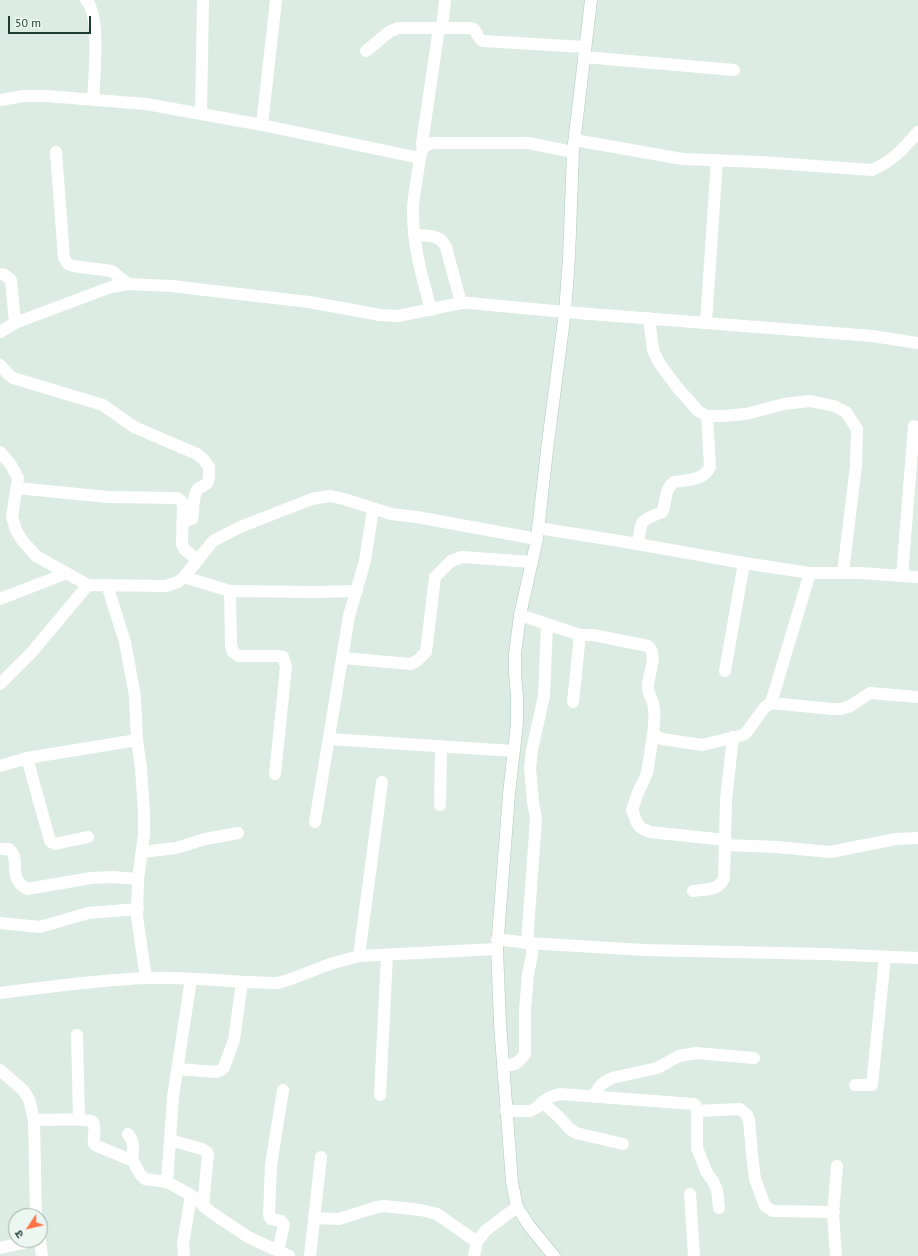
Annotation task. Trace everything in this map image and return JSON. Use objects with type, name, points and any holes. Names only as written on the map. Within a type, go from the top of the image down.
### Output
[{"type":"street","points":[[86,0],[91,10],[96,33],[93,100]]},
{"type":"street","points":[[201,114],[203,0]]},
{"type":"street","points":[[262,125],[276,0]]},
{"type":"street","points":[[431,310],[419,264],[414,235],[413,207],[445,0]]},
{"type":"street","points":[[554,1256],[530,1227],[518,1206],[512,1182],[502,1066],[497,944],[509,794],[517,723],[517,697],[514,672],[515,654],[520,616],[537,534],[565,312],[570,251],[574,146],[591,0]]},
{"type":"street","points":[[366,51],[389,32],[398,28],[470,28],[474,29],[483,41],[734,70]]},
{"type":"street","points":[[0,100],[23,96],[46,96],[146,104],[421,153]]},
{"type":"street","points":[[421,153],[427,144],[432,143],[528,143],[574,146],[682,159],[761,162],[872,170],[882,166],[899,154],[918,132]]},
{"type":"street","points":[[56,152],[64,258],[68,264],[73,266],[112,271],[128,284]]},
{"type":"street","points":[[706,322],[717,160]]},
{"type":"street","points":[[414,235],[435,237],[443,241],[446,247],[461,303]]},
{"type":"street","points":[[0,274],[5,275],[11,280],[16,323]]},
{"type":"street","points":[[0,332],[16,323],[111,287],[128,284],[172,286],[308,302],[380,315],[398,316],[461,303],[872,336],[918,343]]},
{"type":"street","points":[[649,318],[653,350],[659,363],[698,411],[707,416],[746,414],[784,404],[810,401],[834,406],[846,412],[857,429],[856,465],[843,573]]},
{"type":"street","points":[[0,365],[13,378],[103,405],[134,427],[197,454],[204,460],[209,467],[208,482],[196,491],[192,507],[193,518],[182,521]]},
{"type":"street","points":[[638,544],[641,523],[645,519],[662,512],[666,502],[668,488],[671,484],[674,482],[697,479],[708,472],[710,467],[707,416]]},
{"type":"street","points":[[902,576],[914,426]]},
{"type":"street","points":[[0,452],[11,464],[18,478],[12,517],[16,530],[22,540],[36,556],[88,585],[166,586],[178,582],[213,541],[240,527],[312,499],[330,496],[391,514],[537,534],[638,544],[810,573],[843,573],[918,577]]},
{"type":"street","points":[[17,488],[108,497],[177,498],[183,504],[182,545],[185,550],[198,560]]},
{"type":"street","points":[[315,822],[349,616],[365,561],[373,509]]},
{"type":"street","points":[[342,658],[411,664],[418,660],[426,652],[435,577],[451,561],[462,557],[532,562]]},
{"type":"street","points":[[725,672],[744,563]]},
{"type":"street","points":[[0,599],[67,573]]},
{"type":"street","points":[[771,703],[810,573]]},
{"type":"street","points":[[184,576],[230,591],[356,591]]},
{"type":"street","points":[[0,684],[32,652],[88,585]]},
{"type":"street","points":[[107,585],[125,642],[135,696],[137,740],[141,768],[144,814],[144,834],[138,879],[138,917],[146,978]]},
{"type":"street","points":[[230,591],[231,646],[233,652],[239,656],[278,656],[283,657],[286,662],[275,774]]},
{"type":"street","points":[[520,616],[580,635],[593,635],[643,644],[651,649],[653,656],[648,686],[655,714],[653,735],[647,773],[632,810],[637,824],[641,828],[650,832],[726,843],[830,852],[896,839],[918,838]]},
{"type":"street","points":[[502,1066],[515,1064],[525,1054],[525,1011],[528,974],[532,955],[529,943],[536,819],[530,768],[532,750],[544,696],[548,624]]},
{"type":"street","points":[[573,702],[580,635]]},
{"type":"street","points":[[653,735],[662,739],[702,745],[746,733],[765,707],[771,703],[832,709],[850,706],[870,693],[918,697]]},
{"type":"street","points":[[693,891],[716,888],[722,883],[724,878],[726,800],[733,737]]},
{"type":"street","points":[[329,739],[513,750]]},
{"type":"street","points":[[0,766],[27,758],[137,740]]},
{"type":"street","points":[[440,805],[441,746]]},
{"type":"street","points":[[27,758],[50,841],[55,844],[88,837]]},
{"type":"street","points":[[359,956],[382,782]]},
{"type":"street","points":[[142,852],[176,848],[206,839],[238,833]]},
{"type":"street","points":[[0,849],[9,849],[14,854],[16,879],[22,886],[27,888],[91,878],[113,877],[138,879]]},
{"type":"street","points":[[0,923],[40,927],[88,913],[138,909]]},
{"type":"street","points":[[0,993],[62,985],[146,978],[278,983],[330,964],[359,956],[387,955],[497,944],[529,943],[644,950],[824,954],[885,958],[918,958]]},
{"type":"street","points":[[380,1095],[387,955]]},
{"type":"street","points":[[855,1085],[872,1085],[885,958]]},
{"type":"street","points":[[166,1182],[173,1098],[191,979]]},
{"type":"street","points":[[178,1069],[216,1072],[224,1067],[234,1040],[242,982]]},
{"type":"street","points":[[77,1035],[80,1120]]},
{"type":"street","points":[[594,1097],[599,1087],[612,1078],[657,1068],[679,1056],[696,1053],[754,1058]]},
{"type":"street","points":[[0,1070],[23,1090],[29,1099],[34,1120],[36,1208]]},
{"type":"street","points":[[34,1120],[90,1120],[94,1125],[94,1144],[132,1160],[136,1164],[140,1174],[145,1179],[166,1182],[191,1195],[203,1206],[248,1237],[283,1254],[284,1225],[281,1221],[272,1219],[269,1215],[271,1165],[283,1090]]},
{"type":"street","points":[[506,1111],[530,1111],[538,1107],[542,1102],[550,1097],[560,1094],[694,1104],[697,1111],[697,1148],[707,1173],[717,1190],[719,1208]]},
{"type":"street","points":[[542,1102],[576,1133],[623,1144]]},
{"type":"street","points":[[697,1111],[740,1109],[747,1115],[749,1120],[755,1179],[765,1206],[773,1211],[834,1212]]},
{"type":"street","points":[[128,1134],[132,1140],[132,1160]]},
{"type":"street","points":[[170,1140],[202,1149],[207,1152],[208,1155],[203,1206]]},
{"type":"street","points":[[310,1256],[321,1157]]},
{"type":"street","points":[[836,1256],[834,1212],[837,1166]]},
{"type":"street","points":[[690,1194],[694,1256]]},
{"type":"street","points":[[184,1256],[183,1244],[191,1195]]},
{"type":"street","points":[[314,1218],[339,1218],[384,1206],[421,1210],[437,1214],[477,1242]]},
{"type":"street","points":[[474,1256],[477,1242],[485,1231],[518,1206]]}]
